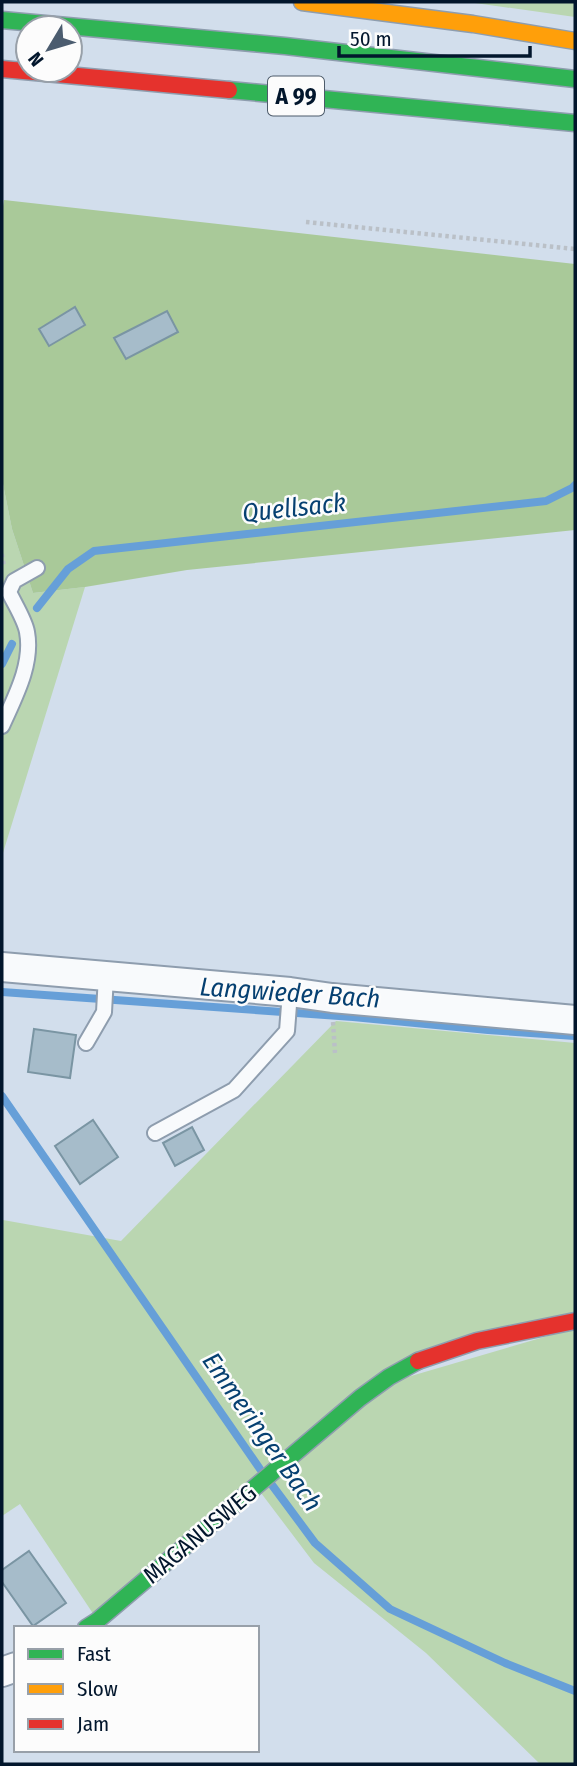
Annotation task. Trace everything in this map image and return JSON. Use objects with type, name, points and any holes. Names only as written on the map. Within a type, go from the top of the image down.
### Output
[{"type":"main road","points":[[302,2],[405,14],[575,41]]},
{"type":"main road","name":"A 99","points":[[2,20],[285,46],[575,79]]},
{"type":"main road","name":"A 99","points":[[10,69],[575,123]]},
{"type":"main road","name":"MAGANUSWEG","points":[[89,1626],[388,1378],[419,1361],[471,1344],[526,1329],[575,1321]]},
{"type":"street","points":[[2,967],[106,983],[289,999],[331,998],[575,1020]]},
{"type":"lane","points":[[2,726],[21,684],[27,655],[27,631],[9,592],[14,581],[37,568]]},
{"type":"lane","points":[[86,1043],[104,1012],[106,983]]},
{"type":"lane","points":[[155,1133],[234,1090],[287,1031],[289,999]]},
{"type":"path","points":[[306,222],[575,249]]},
{"type":"path","points":[[335,1032],[335,1053]]},
{"type":"green space","points":[[468,2],[575,2],[575,17]]},
{"type":"green space","points":[[4,200],[575,264],[575,530],[187,570],[33,593],[12,529],[2,479]]},
{"type":"green space","points":[[2,479],[12,529],[33,593],[85,587],[2,856]]},
{"type":"green space","points":[[336,1021],[575,1043],[575,1315],[456,1340],[96,1618],[20,1504],[2,1516],[3,1220],[121,1241]]},
{"type":"green space","points":[[575,1328],[575,1764],[540,1764],[426,1653],[314,1563],[258,1489],[394,1381]]},
{"type":"building","points":[[75,307],[85,325],[49,346],[39,329]]},
{"type":"building","points":[[167,311],[178,332],[126,359],[114,338]]},
{"type":"building","points":[[34,1029],[76,1035],[70,1078],[28,1072]]},
{"type":"building","points":[[93,1120],[118,1157],[80,1184],[55,1146]]},
{"type":"building","points":[[192,1127],[204,1150],[175,1166],[163,1143]]},
{"type":"building","points":[[29,1551],[66,1603],[33,1626],[2,1582],[2,1570]]},
{"type":"waterway","name":"Quellsack","points":[[37,608],[68,569],[94,551],[546,501],[575,485]]},
{"type":"waterway","name":"Quellsack","points":[[2,664],[12,644]]},
{"type":"waterway","name":"Langwieder Bach","points":[[2,992],[575,1036]]},
{"type":"waterway","name":"Emmeringer Bach","points":[[2,1096],[260,1469]]},
{"type":"waterway","name":"Emmeringer Bach","points":[[272,1485],[315,1543],[390,1609],[505,1663],[575,1691]]},
{"type":"traffic: fast","points":[[2,20],[285,46],[575,79]]},
{"type":"traffic: fast","points":[[229,90],[575,123]]},
{"type":"traffic: fast","points":[[89,1626],[360,1398],[389,1377],[418,1361]]},
{"type":"traffic: slow","points":[[302,2],[473,24],[575,41]]},
{"type":"traffic: jam","points":[[2,69],[229,90]]},
{"type":"traffic: jam","points":[[418,1361],[477,1341],[575,1321]]}]
